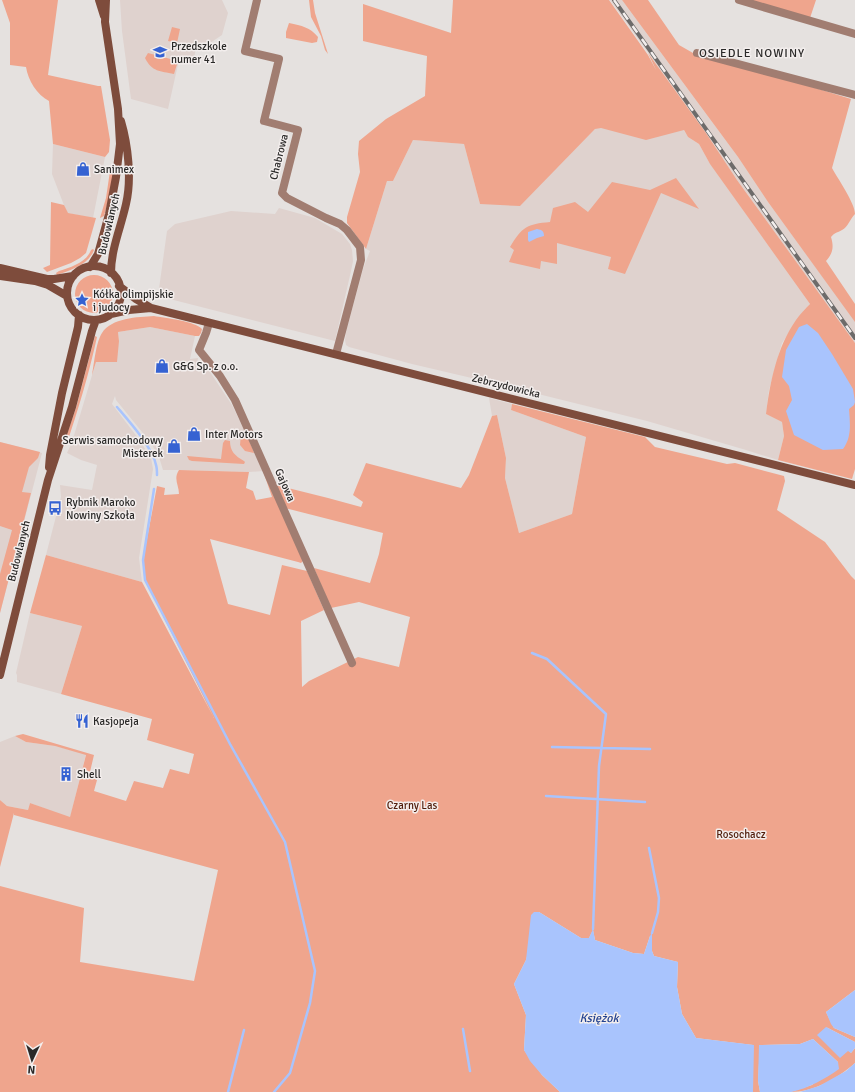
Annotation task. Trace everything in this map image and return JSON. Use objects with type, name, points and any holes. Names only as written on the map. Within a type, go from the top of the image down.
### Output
[{"type":"main road","name":"Budowlanych","points":[[90,267],[99,252],[109,214],[118,168],[120,144],[118,109],[105,22],[99,0]]},
{"type":"main road","name":"Budowlanych","points":[[105,22],[106,0]]},
{"type":"main road","name":"Budowlanych","points":[[112,273],[111,264],[113,250],[126,203],[129,181],[129,167],[124,131],[118,109]]},
{"type":"main road","points":[[90,267],[103,268],[112,273],[120,286],[118,304],[110,314],[96,320],[87,319],[79,315],[72,308],[67,296],[69,284],[73,276],[82,269],[90,267]]},
{"type":"main road","points":[[0,268],[47,279],[73,276]]},
{"type":"main road","points":[[0,276],[46,284],[67,296]]},
{"type":"main road","name":"Zebrzydowicka","points":[[120,286],[136,299],[151,308],[855,485]]},
{"type":"main road","name":"Zebrzydowicka","points":[[110,314],[129,310],[151,308]]},
{"type":"main road","name":"Budowlanych","points":[[48,480],[50,455],[62,393],[78,327],[79,315]]},
{"type":"main road","name":"Budowlanych","points":[[0,675],[48,480],[72,407],[96,320]]},
{"type":"street","name":"Chabrowa","points":[[257,0],[245,51],[280,59],[264,121],[298,130],[282,193],[287,198],[340,224],[347,230],[360,247],[361,260],[336,354]]},
{"type":"street","points":[[738,0],[855,34]]},
{"type":"street","points":[[697,52],[855,95]]},
{"type":"street","name":"Gajowa","points":[[209,323],[199,350],[220,376],[235,400],[352,663]]},
{"type":"shaded area","name":"Przedszkole numer 41","points":[[120,0],[222,0],[228,13],[222,35],[207,45],[197,43],[194,58],[188,62],[179,60],[168,109],[131,99],[122,31]]},
{"type":"shaded area","points":[[610,0],[622,0],[738,157],[768,202],[855,321],[855,343],[737,180],[706,133]]},
{"type":"shaded area","points":[[649,73],[688,137],[699,144],[709,162],[810,304],[804,310],[782,343],[769,390],[766,414],[782,422],[784,436],[778,460],[647,421],[412,364],[346,345],[346,332],[363,269],[370,251],[366,249],[387,181],[393,181],[413,140],[464,144],[480,204],[532,193]]},
{"type":"shaded area","points":[[53,144],[105,157],[93,218],[67,213],[52,174]]},
{"type":"shaded area","points":[[279,208],[315,218],[342,234],[350,244],[353,261],[335,341],[158,296],[167,231],[175,224],[231,211],[275,214]]},
{"type":"shaded area","points":[[150,327],[195,336],[190,359],[198,358],[197,363],[208,369],[232,405],[263,471],[163,470],[159,457],[151,443],[116,400],[115,396],[112,404],[151,458],[153,469],[139,558],[142,582],[46,555],[61,497],[60,485],[92,490],[97,465],[81,460],[67,453],[72,442],[96,362],[119,341],[118,332]]},
{"type":"shaded area","points":[[489,398],[512,404],[511,410],[586,437],[572,514],[519,533],[505,478],[506,458],[497,415],[492,416]]},
{"type":"shaded area","points":[[0,442],[42,453],[0,613]]},
{"type":"shaded area","points":[[30,613],[82,626],[61,694],[17,682],[16,673]]},
{"type":"shaded area","name":"Shell","points":[[15,736],[26,742],[55,746],[86,754],[70,818],[30,803],[28,810],[7,806],[0,800],[0,742]]},
{"type":"green space","points":[[2,0],[58,0],[48,75],[101,86],[110,140],[109,152],[105,157],[53,144],[49,101],[34,87],[26,67],[10,65],[10,23]]},
{"type":"green space","points":[[309,0],[313,0],[315,13],[328,54],[311,17]]},
{"type":"green space","points":[[453,0],[609,0],[648,55],[656,70],[648,53],[706,133],[737,180],[855,343],[855,469],[852,479],[778,460],[784,436],[782,422],[766,414],[772,377],[779,353],[789,330],[810,304],[710,164],[699,144],[688,137],[684,130],[646,140],[601,128],[595,129],[520,206],[480,204],[464,144],[413,140],[393,181],[387,181],[366,249],[347,223],[347,217],[360,172],[358,154],[359,141],[386,119],[425,96],[427,56],[363,41],[363,4],[451,33]]},
{"type":"green space","points":[[622,0],[648,0],[679,45],[693,53],[851,99],[832,168],[852,204],[855,214],[844,229],[835,233],[831,237],[832,250],[826,261],[855,304],[855,322],[768,202],[738,157]]},
{"type":"green space","points":[[748,0],[816,0],[810,18]]},
{"type":"green space","points":[[289,23],[302,26],[312,31],[318,37],[317,42],[312,43],[286,38]]},
{"type":"green space","points":[[172,27],[180,29],[177,43],[168,41]]},
{"type":"green space","points":[[148,53],[178,61],[174,74],[157,70],[151,66],[145,58]]},
{"type":"green space","points":[[110,171],[113,174],[109,198],[104,216],[100,218],[106,198]]},
{"type":"green space","points":[[676,178],[699,209],[661,193],[625,274],[608,269],[611,257],[557,243],[557,264],[541,261],[540,269],[509,262],[514,250],[510,247],[518,235],[530,226],[550,222],[553,208],[575,202],[588,212],[612,182],[650,190]]},
{"type":"green space","points":[[51,202],[64,205],[68,213],[96,218],[86,253],[71,263],[47,272],[43,268],[50,265]]},
{"type":"green space","points":[[93,249],[94,250],[88,260],[73,269],[57,275],[56,273],[59,271],[82,261]]},
{"type":"green space","points":[[90,275],[98,275],[108,280],[112,287],[112,301],[108,308],[98,313],[90,313],[80,308],[78,305],[75,298],[75,290],[80,280],[83,278]]},
{"type":"green space","points":[[154,316],[180,320],[193,324],[202,329],[201,333],[199,336],[195,336],[150,327],[118,332],[119,341],[117,362],[96,362],[92,375],[98,342],[106,328],[125,319]]},
{"type":"green space","points":[[95,336],[97,337],[90,365],[66,446],[64,444],[65,440],[76,408]]},
{"type":"green space","points":[[512,404],[645,437],[655,447],[727,464],[735,463],[784,476],[785,481],[777,510],[825,542],[855,580],[855,990],[826,1012],[834,1028],[855,1037],[855,1042],[826,1027],[851,1053],[855,1048],[855,1063],[825,1084],[808,1090],[790,1092],[812,1085],[838,1062],[813,1039],[800,1044],[760,1045],[758,1081],[760,1092],[753,1092],[753,1045],[696,1038],[682,1014],[677,987],[678,962],[654,956],[650,936],[644,954],[633,953],[595,940],[593,930],[589,938],[581,938],[539,912],[526,960],[514,984],[526,1015],[524,1050],[542,1075],[560,1092],[0,1092],[0,886],[84,908],[80,962],[194,981],[218,870],[14,815],[14,813],[0,867],[0,800],[7,806],[28,810],[30,803],[70,817],[86,755],[55,746],[26,742],[15,736],[23,734],[94,755],[89,776],[97,780],[94,791],[126,801],[134,781],[163,788],[170,769],[189,774],[194,754],[147,740],[152,719],[61,694],[82,626],[30,613],[46,555],[142,582],[214,718],[145,580],[143,560],[157,486],[165,488],[164,495],[179,494],[176,476],[179,470],[249,472],[246,488],[253,491],[256,500],[272,497],[263,471],[303,561],[301,563],[210,539],[228,604],[270,615],[282,565],[307,571],[324,610],[301,621],[302,687],[309,681],[358,657],[399,667],[410,617],[359,602],[331,608],[314,568],[370,583],[379,554],[383,533],[285,508],[276,485],[361,507],[363,502],[353,495],[366,463],[461,488],[469,475],[492,416],[497,415],[506,458],[505,478],[519,533],[572,514],[586,437],[511,410]]},
{"type":"green space","points":[[245,431],[254,453],[245,451],[240,445],[241,434]]},
{"type":"green space","points":[[225,440],[230,441],[232,450],[245,462],[244,464],[192,461],[189,460],[187,456],[221,459],[223,443]]},
{"type":"green space","points":[[0,442],[40,452],[38,458],[29,467],[22,492],[31,493],[0,613],[0,574],[12,530],[0,526]]},
{"type":"water","points":[[537,229],[544,233],[544,236],[529,242],[528,232]]},
{"type":"water","points":[[807,324],[818,333],[853,389],[855,402],[849,409],[849,435],[843,449],[823,450],[794,435],[786,411],[792,400],[789,386],[782,377],[786,350],[799,327]]},
{"type":"water","name":"Księżok","points":[[534,912],[539,912],[581,938],[589,938],[593,929],[595,940],[633,953],[644,954],[652,933],[652,951],[654,956],[678,962],[677,987],[682,1014],[696,1038],[754,1045],[753,1092],[560,1092],[530,1061],[524,1050],[526,1015],[514,984],[526,960],[531,915]]},
{"type":"water","points":[[855,990],[855,1037],[834,1028],[826,1012]]},
{"type":"water","points":[[826,1027],[855,1042],[855,1048],[851,1053],[848,1051],[840,1058],[817,1035]]},
{"type":"water","points":[[813,1039],[838,1062],[839,1069],[816,1083],[798,1090],[791,1092],[760,1092],[758,1081],[759,1045],[800,1044]]},
{"type":"water","points":[[855,1063],[855,1092],[800,1092],[819,1086],[846,1071]]},
{"type":"waterway","points":[[117,407],[140,434],[154,458],[157,475]]},
{"type":"waterway","points":[[154,489],[143,560],[145,580],[230,744],[285,842],[315,971],[310,1003],[290,1073],[274,1092]]},
{"type":"waterway","points":[[532,653],[547,659],[606,714],[599,766],[593,929]]},
{"type":"waterway","points":[[552,747],[650,749]]},
{"type":"waterway","points":[[546,796],[645,802]]},
{"type":"waterway","points":[[649,848],[659,898],[658,912],[652,933]]},
{"type":"waterway","points":[[463,1029],[470,1071]]},
{"type":"waterway","points":[[228,1092],[244,1030]]},
{"type":"railway","points":[[614,0],[855,338]]},
{"type":"place","name":"Przedszkole numer 41","points":[[160,52]]},
{"type":"place","name":"Sanimex","points":[[83,169]]},
{"type":"place","name":"Kółka olimpijskie i judocy","points":[[82,300]]},
{"type":"place","name":"G&G Sp. z o.o.","points":[[162,366]]},
{"type":"place","name":"Inter Motors","points":[[194,434]]},
{"type":"place","name":"Serwis samochodowy Misterek","points":[[174,446]]},
{"type":"place","name":"Rybnik Maroko Nowiny Szkoła","points":[[55,508]]},
{"type":"place","name":"Kasjopeja","points":[[82,721]]},
{"type":"place","name":"Shell","points":[[66,774]]},
{"type":"district","name":"OSIEDLE NOWINY","points":[[752,53]]},
{"type":"park label","name":"Czarny Las","points":[[412,805]]},
{"type":"park label","name":"Rosochacz","points":[[741,834]]}]
